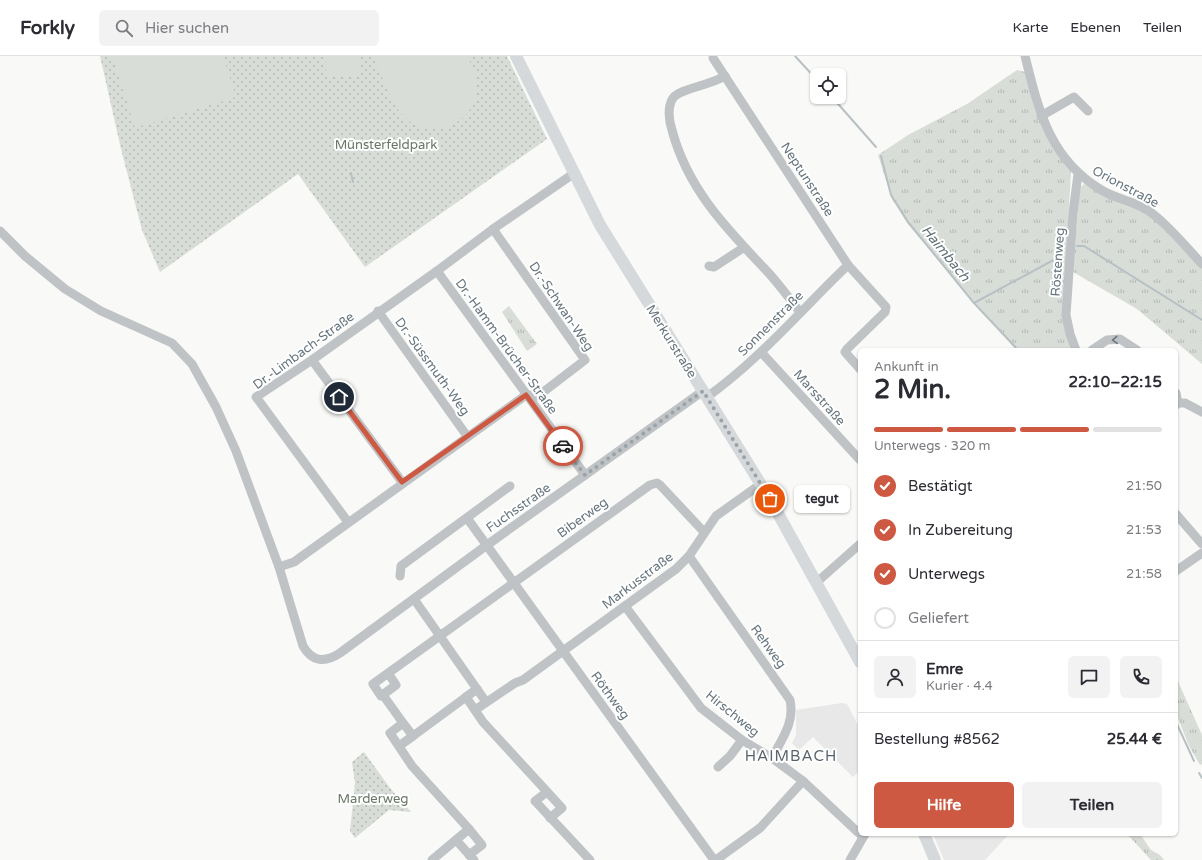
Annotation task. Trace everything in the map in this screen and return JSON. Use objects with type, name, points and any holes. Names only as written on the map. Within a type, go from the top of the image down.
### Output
[{"type":"main road","name":"Merkurstraße","points":[[516,56],[571,169],[621,260],[761,484],[817,582],[858,658]]},
{"type":"main road","points":[[925,836],[935,860]]},
{"type":"street","name":"Orionstraße","points":[[1025,56],[1041,116],[1060,153],[1078,174],[1105,192],[1141,206],[1153,213],[1202,264]]},
{"type":"street","name":"Neptunstraße","points":[[713,58],[848,265],[883,303],[886,309],[846,349],[845,352],[858,367]]},
{"type":"street","points":[[725,76],[707,85],[679,92],[673,97],[669,110],[670,124],[684,164],[701,195],[722,224],[743,248],[764,268],[800,312]]},
{"type":"street","points":[[1041,116],[1074,97],[1088,111]]},
{"type":"street","name":"Dr.-Limbach-Straße","points":[[348,522],[256,397],[312,360],[437,271],[571,169]]},
{"type":"street","name":"Röstenweg","points":[[1075,348],[1070,334],[1066,315],[1073,213],[1078,174]]},
{"type":"street","name":"Dr.-Schwan-Weg","points":[[493,229],[585,360],[538,396],[526,395]]},
{"type":"street","points":[[0,231],[36,266],[76,297],[101,311],[168,341],[185,355],[206,389],[226,427],[245,473],[279,567],[294,562],[402,482],[526,395]]},
{"type":"street","points":[[709,266],[714,267],[743,248]]},
{"type":"street","name":"Sonnenstraße","points":[[705,394],[726,383],[761,352],[848,265]]},
{"type":"street","name":"Dr.-Hamm-Brücher-Straße","points":[[437,271],[585,475]]},
{"type":"street","name":"Dr.-Süssmuth-Weg","points":[[378,312],[467,436]]},
{"type":"street","points":[[1095,348],[1107,340],[1120,338],[1134,348]]},
{"type":"street","name":"Marsstraße","points":[[761,352],[858,458]]},
{"type":"street","points":[[312,360],[402,482]]},
{"type":"street","name":"Fuchsstraße","points":[[279,567],[303,646],[312,657],[323,660],[335,657],[585,475],[705,394]]},
{"type":"street","points":[[1178,404],[1184,403],[1202,412]]},
{"type":"street","name":"Biberweg","points":[[383,695],[381,696],[373,684],[440,634],[468,616],[653,483],[660,485],[704,532]]},
{"type":"street","name":"Markusstraße","points":[[475,710],[515,682],[523,680],[676,569],[689,556],[704,532],[722,510],[761,484]]},
{"type":"street","points":[[400,576],[401,566],[510,486]]},
{"type":"street","points":[[1178,516],[1202,544]]},
{"type":"street","name":"Röthweg","points":[[467,518],[715,860]]},
{"type":"street","points":[[817,582],[858,546]]},
{"type":"street","points":[[1178,570],[1202,553]]},
{"type":"street","name":"Rehweg","points":[[689,556],[790,700],[792,712],[790,723],[772,758]]},
{"type":"street","points":[[414,599],[440,634],[486,702]]},
{"type":"street","name":"Hirschweg","points":[[625,606],[701,708],[742,740],[772,758],[803,781],[858,830]]},
{"type":"street","points":[[388,673],[396,685],[383,695],[413,736]]},
{"type":"street","points":[[399,746],[477,689]]},
{"type":"street","points":[[466,697],[483,722],[562,808],[550,818]]},
{"type":"street","points":[[404,723],[390,733],[412,766],[482,845],[472,857],[456,840]]},
{"type":"street","points":[[718,767],[730,756],[742,740]]},
{"type":"street","points":[[715,860],[760,828],[803,781]]},
{"type":"street","points":[[547,792],[535,801],[590,860]]},
{"type":"street","points":[[432,860],[469,829]]},
{"type":"street","points":[[850,860],[863,836]]},
{"type":"shaded area","points":[[842,703],[847,704],[858,725],[858,772],[853,777],[813,737],[799,750],[792,743],[796,735],[796,710]]},
{"type":"shaded area","points":[[934,836],[1007,836],[985,860],[944,860]]},
{"type":"green space","name":"Münsterfeldpark","points":[[100,56],[507,56],[547,139],[365,267],[298,174],[160,272],[142,230],[121,149]]},
{"type":"green space","points":[[112,56],[223,56],[236,97],[135,128]]},
{"type":"green space","points":[[325,56],[361,56],[361,76],[326,77]]},
{"type":"green space","points":[[373,56],[467,56],[477,79],[475,100],[470,110],[463,118],[454,124],[443,128],[432,129],[421,127],[410,122],[398,110]]},
{"type":"green space","points":[[1017,70],[1026,72],[1071,172],[1063,310],[1065,332],[1072,348],[1014,348],[907,223],[892,199],[878,155],[908,135],[967,104]]},
{"type":"green space","points":[[1084,184],[1150,215],[1202,268],[1202,364],[1137,309],[1073,272],[1079,195],[1081,187]]},
{"type":"green space","points":[[509,306],[537,344],[527,351],[502,312]]},
{"type":"green space","points":[[1178,681],[1202,735],[1202,764],[1200,765],[1189,746],[1178,718]]},
{"type":"green space","name":"Marderweg","points":[[364,752],[390,788],[411,812],[389,810],[355,838],[350,831],[355,783],[352,762]]},
{"type":"green space","points":[[1129,836],[1141,836],[1151,850],[1160,855],[1164,860],[1151,860]]},
{"type":"waterway","name":"Haimbach","points":[[795,56],[810,72]]},
{"type":"waterway","name":"Haimbach","points":[[838,104],[876,147]]},
{"type":"waterway","name":"Haimbach","points":[[881,156],[891,195],[908,222],[974,303],[1016,348]]},
{"type":"waterway","points":[[351,173],[353,182]]},
{"type":"waterway","points":[[1077,246],[1084,246],[1202,320]]},
{"type":"waterway","points":[[974,303],[1059,257]]},
{"type":"waterway","name":"Haimbach","points":[[1178,726],[1194,761]]},
{"type":"waterway","name":"Haimbach","points":[[1199,773],[1202,778]]},
{"type":"way so far","points":[[563,446],[585,475],[703,391],[770,499]]},
{"type":"place","name":"tegut","points":[[770,499]]},
{"type":"district","name":"HAIMBACH","points":[[791,756]]},
{"type":"route","points":[[339,397],[402,482],[526,395],[563,446]]}]
